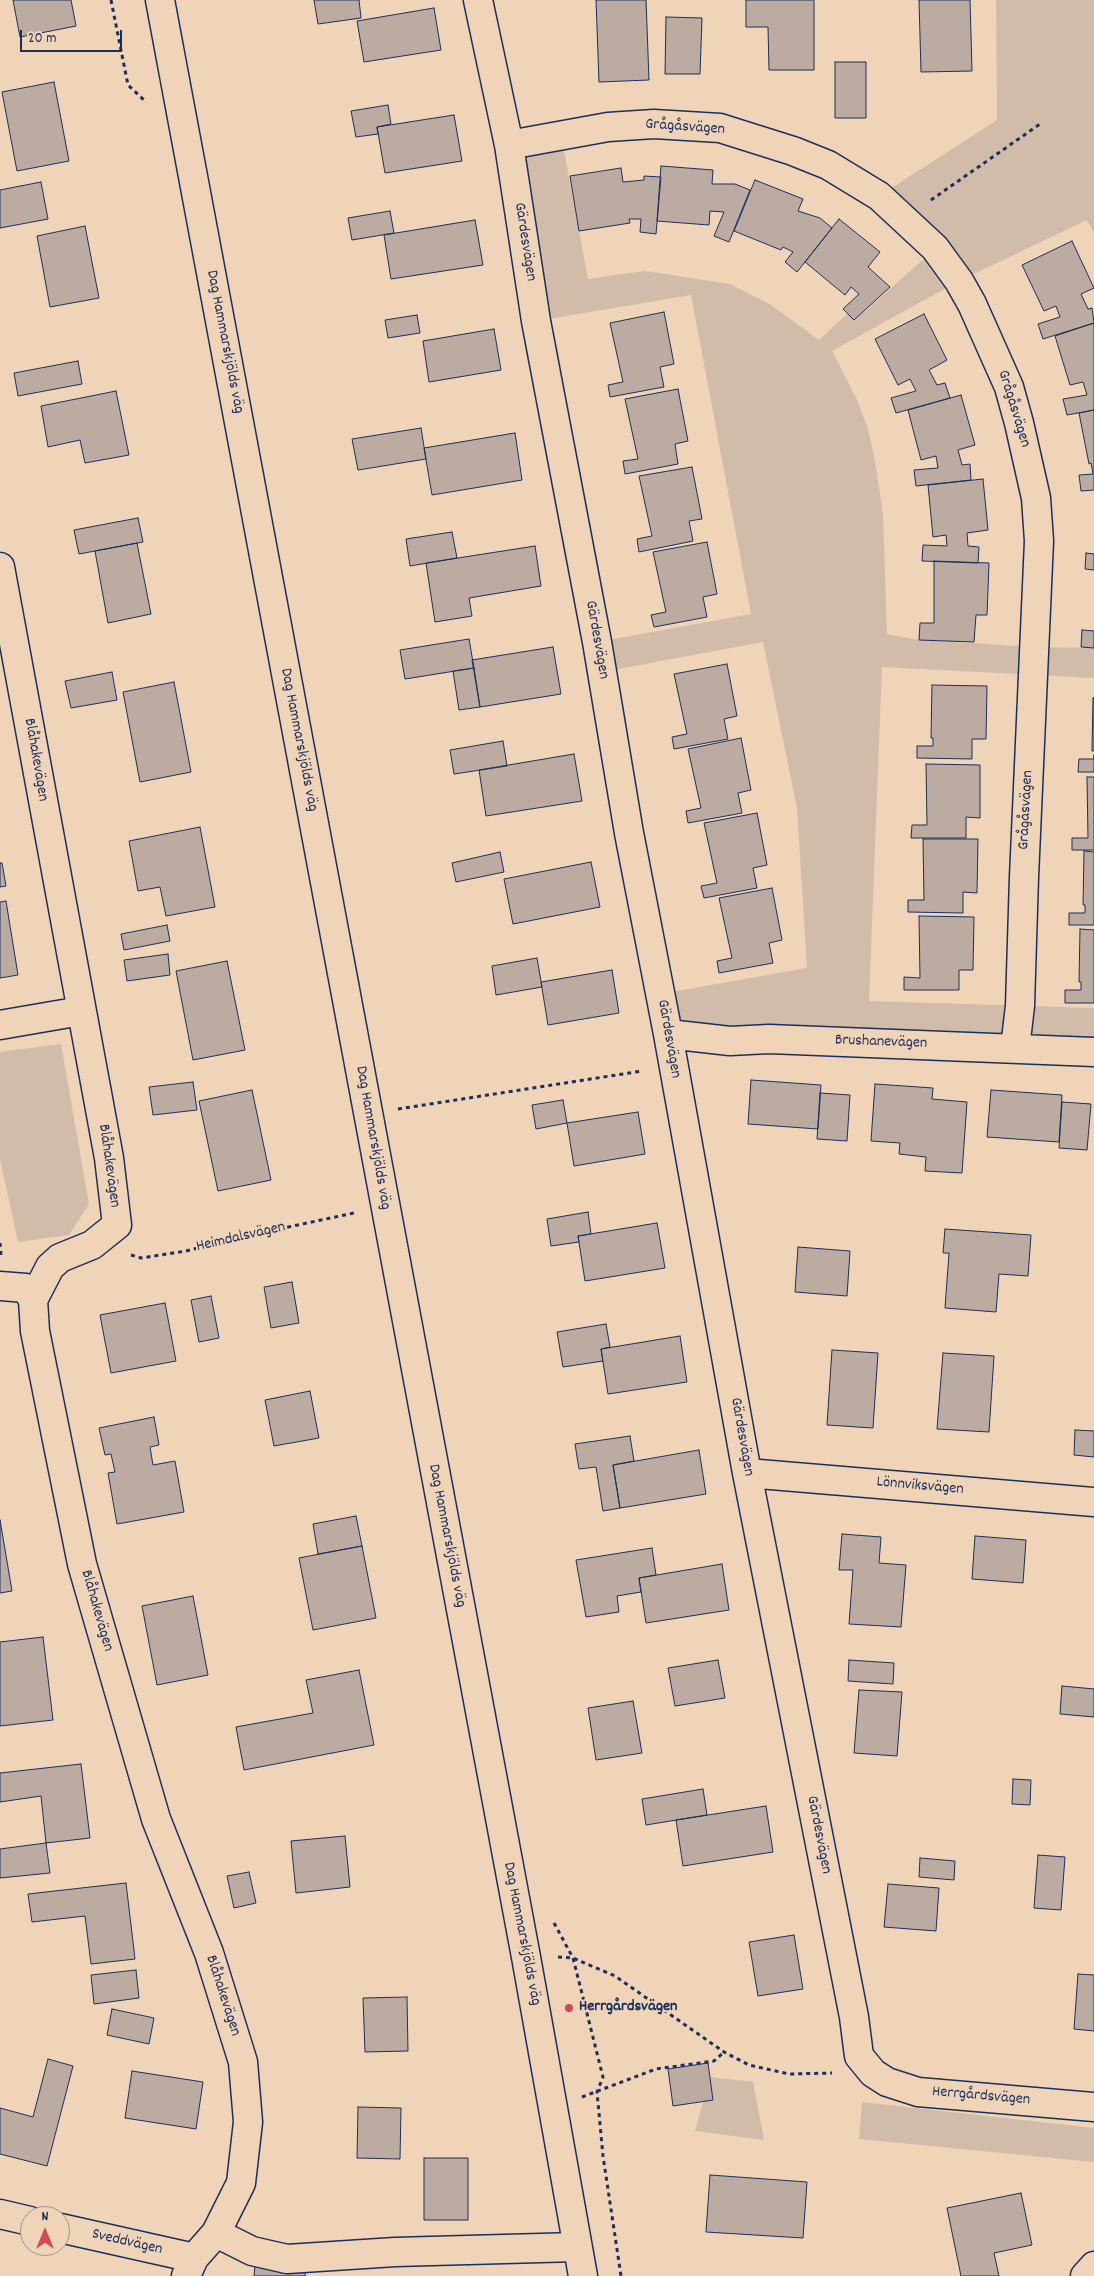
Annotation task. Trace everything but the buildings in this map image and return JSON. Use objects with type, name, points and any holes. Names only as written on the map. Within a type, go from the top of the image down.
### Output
[{"type":"street","name":"Dag Hammarskjölds väg","points":[[160,0],[384,1208],[526,1957],[583,2276]]},
{"type":"street","name":"Gärdesvägen","points":[[478,0],[509,144],[536,321],[597,642],[629,833],[668,1034],[747,1472],[850,1998],[859,2056],[872,2072]]},
{"type":"street","name":"Grågåsvägen","points":[[509,144],[608,127],[654,124],[720,128],[749,136],[828,165],[879,196],[940,255],[959,281],[980,321],[1009,387],[1036,498],[1040,541],[1024,877],[1020,1006],[1015,1048]]},
{"type":"street","name":"Blåhakevägen","points":[[0,567],[109,1158],[117,1224],[92,1245],[60,1258],[50,1267],[33,1300],[35,1331],[82,1564],[156,1819],[209,1953],[243,2062],[248,2122],[241,2183],[216,2233],[190,2267]]},
{"type":"street","points":[[0,1025],[81,1011]]},
{"type":"street","name":"Brushanevägen","points":[[668,1034],[730,1041],[769,1039],[1094,1052]]},
{"type":"street","points":[[0,1286],[26,1288],[33,1300]]},
{"type":"street","name":"Lönnviksvägen","points":[[747,1472],[1094,1502]]},
{"type":"street","name":"Herrgårdsvägen","points":[[872,2072],[887,2082],[918,2092],[1094,2107]]},
{"type":"street","points":[[0,2214],[20,2219]]},
{"type":"street","name":"Sveddvägen","points":[[70,2231],[190,2267]]},
{"type":"street","points":[[216,2233],[252,2250],[287,2259],[395,2252],[578,2246]]},
{"type":"street","points":[[1085,2276],[1094,2266]]},
{"type":"path","points":[[904,219],[1040,124]]},
{"type":"path","points":[[368,1114],[673,1067]]},
{"type":"path","name":"Heimdalsvägen","points":[[117,1224],[130,1255],[141,1258],[186,1251],[323,1219],[384,1208]]},
{"type":"path","points":[[526,1957],[573,1958],[615,1976],[724,2052],[749,2064],[789,2074],[872,2072]]},
{"type":"path","points":[[573,1958],[603,2077],[598,2092],[603,2156],[621,2276]]},
{"type":"path","points":[[552,2098],[586,2097],[656,2068],[714,2060],[724,2052]]},
{"type":"shaded area","points":[[996,0],[1094,0],[1094,233],[1087,220],[959,281],[832,351],[857,400],[868,429],[875,461],[883,514],[887,634],[919,640],[1036,647],[1094,648],[1094,678],[882,667],[869,1001],[1094,1008],[1094,1052],[668,1034],[660,994],[807,968],[797,808],[763,642],[602,672],[597,642],[751,614],[691,295],[536,321],[509,145],[561,135],[588,279],[645,271],[730,284],[771,305],[819,340],[848,313],[855,320],[935,249],[879,196],[997,120]]},
{"type":"shaded area","points":[[61,1044],[89,1204],[69,1235],[18,1242],[0,1159],[0,1052]]},
{"type":"shaded area","points":[[710,2077],[753,2082],[764,2140],[695,2131]]},
{"type":"shaded area","points":[[862,2102],[1094,2128],[1094,2162],[859,2139]]},
{"type":"place","name":"Herrgårdsvägen","points":[[569,2008]]}]
